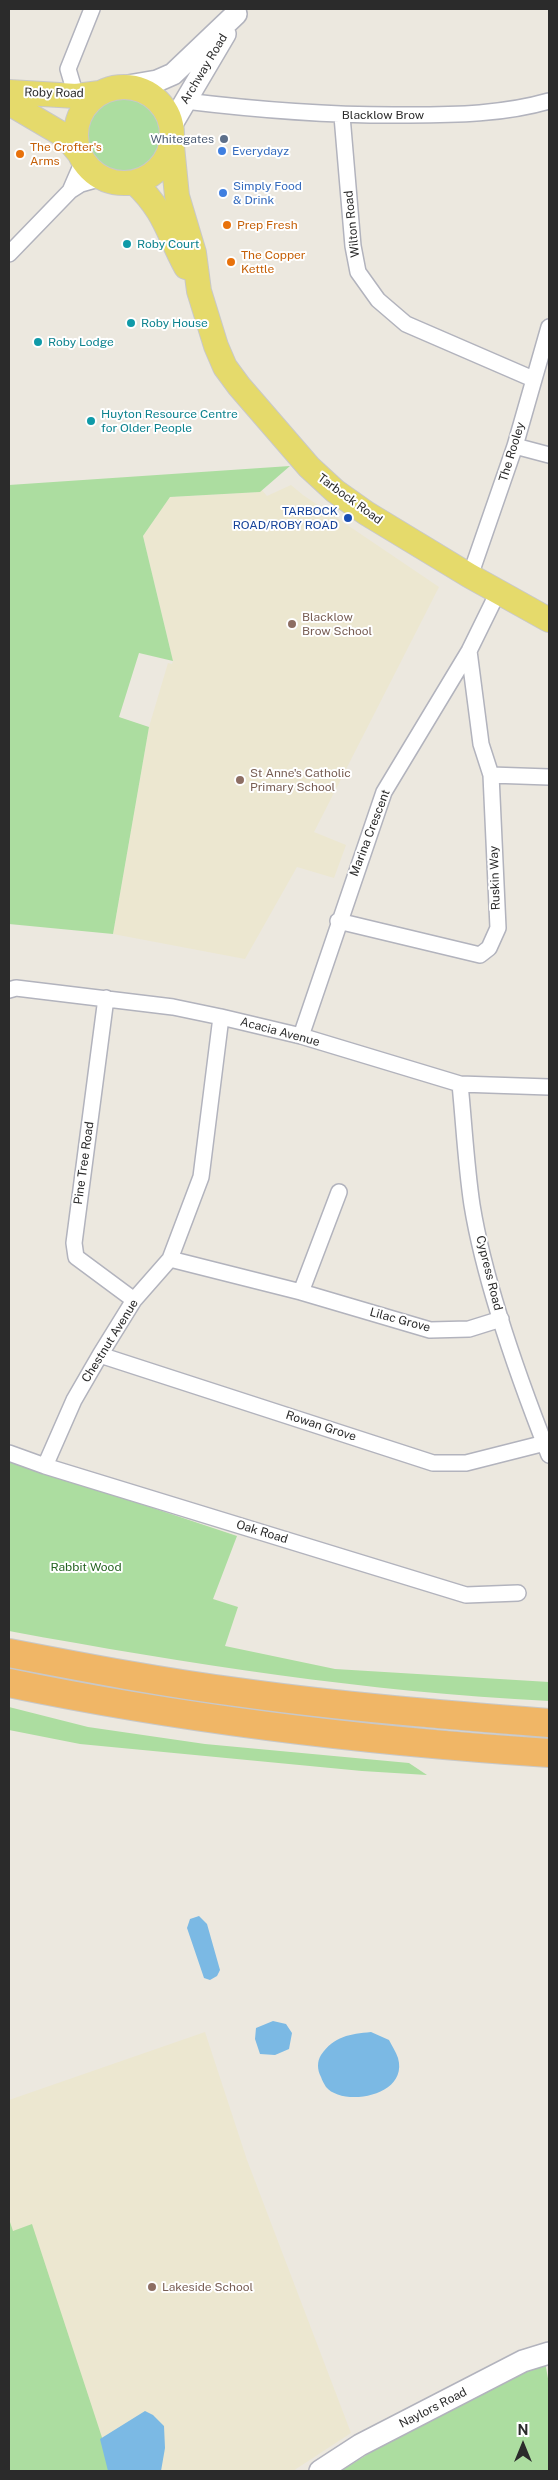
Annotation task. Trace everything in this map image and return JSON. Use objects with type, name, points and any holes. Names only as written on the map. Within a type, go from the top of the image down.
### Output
[{"type":"highway","points":[[9,1653],[90,1669],[252,1694],[346,1706],[549,1723]]},
{"type":"highway","points":[[9,1683],[84,1698],[218,1720],[432,1745],[549,1752]]},
{"type":"main road","points":[[128,86],[143,90],[156,98],[166,110],[172,135],[167,159],[159,170],[148,178],[135,182],[118,183],[102,178],[91,171],[81,157],[76,140],[78,119],[89,101],[100,93],[128,86]]},
{"type":"main road","name":"Roby Road","points":[[9,92],[76,96],[100,93]]},
{"type":"main road","name":"Roby Road","points":[[9,103],[59,132],[81,157]]},
{"type":"main road","name":"Tarbock Road","points":[[172,135],[177,196],[194,253],[200,291],[216,346],[225,367],[309,468],[335,491],[366,513],[470,576],[549,620]]},
{"type":"main road","name":"Tarbock Road","points":[[135,182],[148,195],[167,223],[183,261],[200,291]]},
{"type":"street","points":[[76,96],[68,69],[92,9]]},
{"type":"street","name":"Archway Road","points":[[128,86],[157,80],[173,74],[237,11]]},
{"type":"street","name":"Archway Road","points":[[172,135],[190,94],[237,11]]},
{"type":"street","name":"Blacklow Brow","points":[[173,74],[190,94],[215,105],[342,116],[443,115],[526,108],[549,101]]},
{"type":"street","name":"Wilton Road","points":[[342,116],[353,246],[358,272],[378,300],[406,324],[533,379]]},
{"type":"street","points":[[70,191],[81,157]]},
{"type":"street","points":[[9,254],[70,191],[81,184],[102,178]]},
{"type":"street","name":"The Rooley","points":[[470,576],[515,446],[549,327]]},
{"type":"street","points":[[515,446],[549,455]]},
{"type":"street","name":"Marina Crescent","points":[[301,1036],[338,921],[384,792],[469,651],[498,592]]},
{"type":"street","name":"Ruskin Way","points":[[338,921],[480,955],[489,948],[498,928],[491,776],[481,744],[469,651]]},
{"type":"street","points":[[491,776],[549,777]]},
{"type":"street","name":"Acacia Avenue","points":[[9,990],[16,988],[106,998],[221,1016],[301,1036],[460,1084],[549,1087]]},
{"type":"street","name":"Pine Tree Road","points":[[106,998],[74,1243],[76,1258],[134,1300]]},
{"type":"street","name":"Chestnut Avenue","points":[[45,1466],[74,1400],[100,1355],[134,1300],[170,1258],[201,1177],[221,1016]]},
{"type":"street","name":"Cypress Road","points":[[460,1084],[472,1205],[501,1319],[547,1449]]},
{"type":"street","points":[[301,1292],[340,1192]]},
{"type":"street","name":"Lilac Grove","points":[[170,1258],[301,1292],[430,1330],[469,1329],[501,1319]]},
{"type":"street","name":"Rowan Grove","points":[[100,1355],[433,1463],[466,1463],[547,1449]]},
{"type":"street","name":"Oak Road","points":[[9,1453],[45,1466],[466,1595],[518,1593]]},
{"type":"street","name":"Naylors Road","points":[[320,2471],[360,2445],[523,2361],[549,2352]]},
{"type":"shaded area","points":[[291,485],[439,587],[314,832],[346,845],[334,878],[297,867],[245,959],[113,934],[149,727],[168,663],[172,664],[173,661],[143,536],[170,497],[259,492],[262,490],[267,496]]},
{"type":"shaded area","name":"Lakeside School","points":[[205,2032],[247,2160],[351,2433],[293,2471],[9,2471],[9,2100]]},
{"type":"green space","points":[[124,97],[139,100],[152,108],[160,121],[163,136],[160,151],[152,164],[139,172],[124,175],[109,172],[96,164],[88,151],[85,136],[88,121],[96,108],[109,100]]},
{"type":"green space","points":[[290,466],[260,492],[170,497],[143,536],[173,661],[139,653],[119,717],[149,727],[113,934],[9,924],[9,485]]},
{"type":"green space","name":"Rabbit Wood","points":[[9,1460],[237,1536],[213,1599],[238,1607],[225,1646],[335,1669],[549,1682],[549,1701],[481,1697],[345,1684],[143,1655],[9,1631]]},
{"type":"green space","points":[[9,1707],[88,1727],[205,1744],[409,1763],[427,1775],[362,1771],[80,1744],[9,1730]]},
{"type":"green space","points":[[9,2219],[13,2231],[32,2224],[113,2471],[9,2471]]},
{"type":"green space","points":[[545,2362],[549,2384],[549,2471],[341,2471],[379,2447]]},
{"type":"water","points":[[199,1916],[207,1924],[220,1970],[217,1976],[210,1980],[204,1978],[187,1928],[190,1919]]},
{"type":"water","points":[[273,2021],[286,2024],[292,2033],[289,2049],[275,2055],[260,2054],[255,2039],[256,2028]]},
{"type":"water","points":[[371,2032],[389,2040],[398,2058],[399,2071],[394,2082],[384,2090],[372,2095],[359,2097],[334,2093],[326,2087],[318,2069],[321,2055],[331,2044],[343,2037]]},
{"type":"water","points":[[145,2411],[153,2415],[164,2426],[165,2448],[161,2471],[108,2471],[100,2439]]},
{"type":"place","name":"Whitegates","points":[[224,139]]},
{"type":"place","name":"Everydayz","points":[[222,151]]},
{"type":"place","name":"The Crofter's Arms","points":[[20,154]]},
{"type":"place","name":"Simply Food & Drink","points":[[223,193]]},
{"type":"place","name":"Prep Fresh","points":[[227,225]]},
{"type":"place","name":"Roby Court","points":[[127,244]]},
{"type":"place","name":"The Copper Kettle","points":[[231,262]]},
{"type":"place","name":"Roby House","points":[[131,323]]},
{"type":"place","name":"Roby Lodge","points":[[38,342]]},
{"type":"place","name":"Huyton Resource Centre for Older People","points":[[91,421]]},
{"type":"place","name":"TARBOCK ROAD/ROBY ROAD","points":[[348,518]]},
{"type":"place","name":"Blacklow Brow School","points":[[292,624]]},
{"type":"place","name":"St Anne's Catholic Primary School","points":[[240,780]]},
{"type":"place","name":"Lakeside School","points":[[152,2287]]}]
